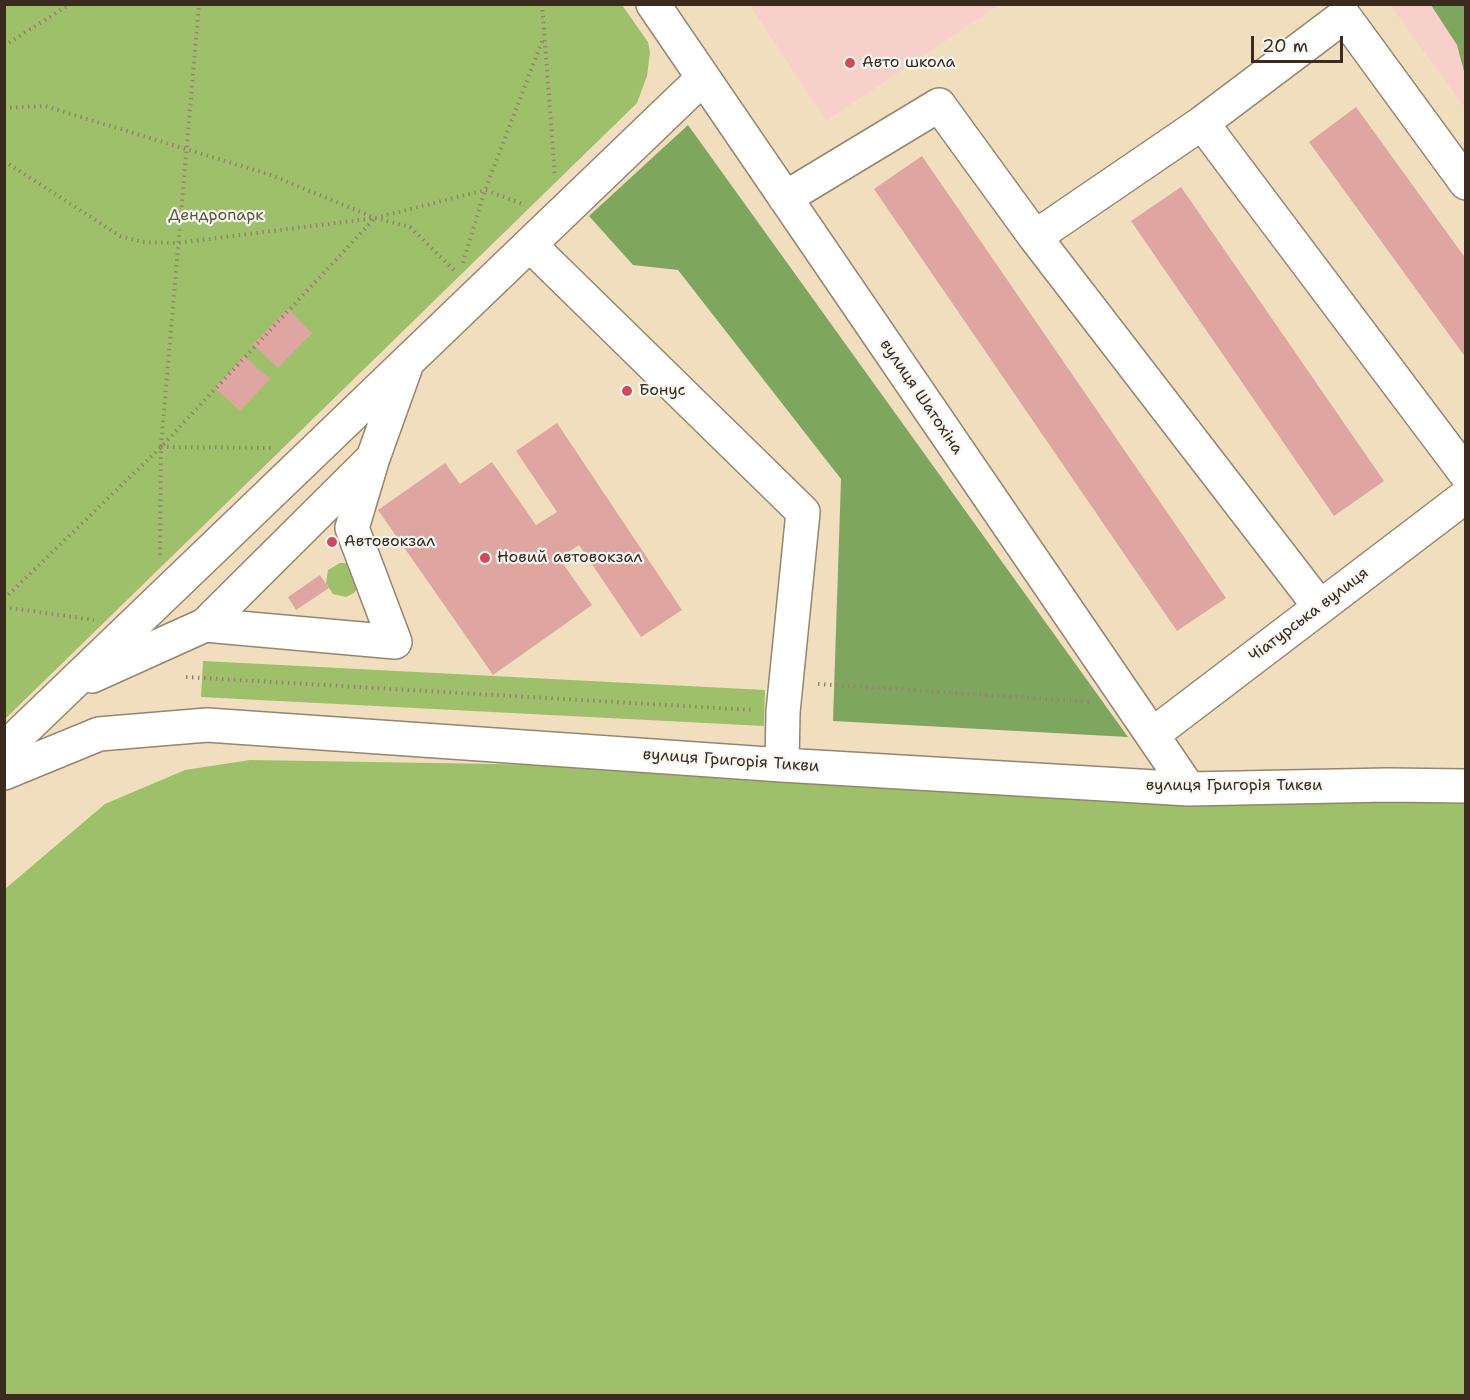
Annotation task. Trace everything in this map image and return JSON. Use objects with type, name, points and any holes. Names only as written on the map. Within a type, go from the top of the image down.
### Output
[{"type":"street","name":"вулиця Шатохіна","points":[[653,4],[1190,789]]},
{"type":"street","points":[[1035,237],[1202,123],[1344,16],[1466,183]]},
{"type":"street","points":[[4,749],[703,78]]},
{"type":"street","points":[[785,198],[939,105],[1035,237],[1320,607]]},
{"type":"street","points":[[1202,123],[1466,474]]},
{"type":"street","points":[[530,245],[803,512],[785,697],[782,765]]},
{"type":"street","points":[[205,625],[395,642],[352,528],[408,361]]},
{"type":"street","points":[[72,685],[205,625],[374,458]]},
{"type":"street","name":"Чіатурська вулиця","points":[[1152,735],[1466,496]]},
{"type":"street","name":"вулиця Григорія Тикви","points":[[4,773],[99,734],[207,725],[782,765],[1190,789],[1466,786]]},
{"type":"path","points":[[4,45],[70,4]]},
{"type":"path","points":[[159,601],[161,447],[199,4]]},
{"type":"path","points":[[4,161],[120,236],[142,242],[177,243],[375,218],[485,190],[558,218],[542,4]]},
{"type":"path","points":[[4,108],[45,106],[271,175],[375,218],[410,227],[459,275],[485,190],[544,35]]},
{"type":"path","points":[[4,599],[161,447],[375,218]]},
{"type":"path","points":[[161,447],[318,448]]},
{"type":"path","points":[[4,607],[134,625]]},
{"type":"path","points":[[186,677],[785,697],[1131,704]]},
{"type":"shaded area","name":"Авто школа","points":[[750,5],[999,5],[826,121]]},
{"type":"shaded area","points":[[1390,5],[1465,5],[1465,108]]},
{"type":"green space","name":"Дендропарк","points":[[5,5],[622,5],[648,42],[650,53],[647,76],[637,103],[5,719]]},
{"type":"green space","points":[[1431,5],[1465,5],[1465,75],[1457,45]]},
{"type":"green space","points":[[688,125],[1128,737],[833,721],[841,479],[678,270],[633,265],[589,216]]},
{"type":"green space","points":[[340,563],[349,563],[359,586],[354,593],[346,597],[333,594],[326,583],[328,570]]},
{"type":"green space","points":[[203,661],[765,690],[764,726],[201,697]]},
{"type":"green space","points":[[250,760],[1465,780],[1465,1395],[5,1396],[5,889],[105,804],[185,770]]},
{"type":"building","points":[[1356,107],[1466,259],[1466,358],[1309,142]]},
{"type":"building","points":[[922,156],[1226,598],[1177,631],[874,189]]},
{"type":"building","points":[[1181,187],[1384,481],[1334,516],[1131,221]]},
{"type":"building","points":[[288,309],[312,333],[278,368],[253,344]]},
{"type":"building","points":[[244,356],[270,379],[240,411],[215,388]]},
{"type":"building","name":"Новий автовокзал","points":[[557,423],[682,610],[641,637],[579,545],[559,558],[592,605],[493,675],[378,510],[445,463],[460,484],[492,462],[536,525],[557,512],[516,451]]},
{"type":"building","points":[[320,575],[329,588],[296,610],[288,597]]},
{"type":"place","name":"Авто школа","points":[[850,63]]},
{"type":"place","name":"Бонус","points":[[627,391]]},
{"type":"place","name":"Автовокзал","points":[[332,542]]},
{"type":"place","name":"Новий автовокзал","points":[[485,558]]}]
